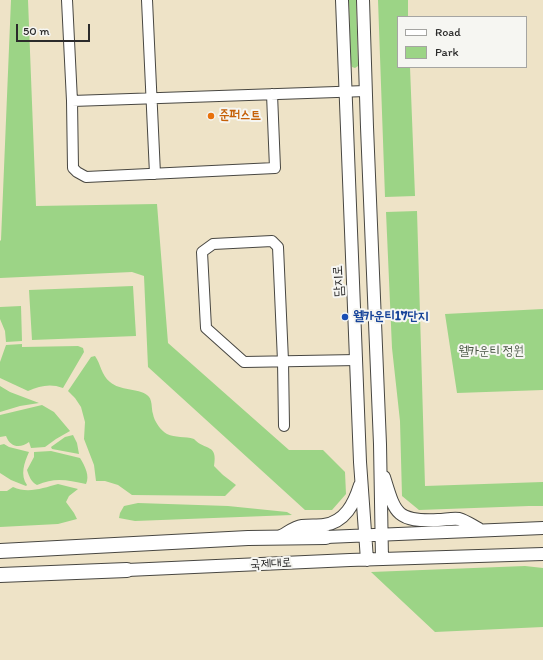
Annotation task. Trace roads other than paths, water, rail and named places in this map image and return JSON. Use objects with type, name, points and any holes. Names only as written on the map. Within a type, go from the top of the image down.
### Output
[{"type":"main road","name":"국제대로","points":[[0,551],[279,537],[326,537]]},
{"type":"main road","name":"국제대로","points":[[0,575],[127,570]]},
{"type":"main road","points":[[0,581],[30,574]]},
{"type":"street","points":[[67,0],[72,101],[73,168],[86,177],[275,168],[272,94]]},
{"type":"street","points":[[147,0],[155,174]]},
{"type":"street","name":"담지로","points":[[342,0],[360,462],[367,560]]},
{"type":"street","points":[[363,0],[380,464],[382,559]]},
{"type":"street","points":[[72,101],[366,91]]},
{"type":"street","points":[[284,426],[283,361],[278,247],[272,241],[213,244],[202,252],[206,328],[244,362],[283,361],[357,360]]},
{"type":"street","points":[[360,462],[365,480],[371,489],[376,487],[380,464]]},
{"type":"street","points":[[279,537],[300,526],[336,522],[343,516],[356,499],[360,485],[360,462]]},
{"type":"street","points":[[380,464],[393,506],[398,512],[415,520],[458,519],[482,530]]},
{"type":"street","name":"국제대로","points":[[326,537],[543,528]]},
{"type":"street","name":"국제대로","points":[[127,570],[543,554]]},
{"type":"place","name":"준퍼스트","points":[[211,116]]},
{"type":"place","name":"웰카운티17단지","points":[[345,317]]},
{"type":"park label","name":"웰카운티 정원","points":[[491,352]]}]
